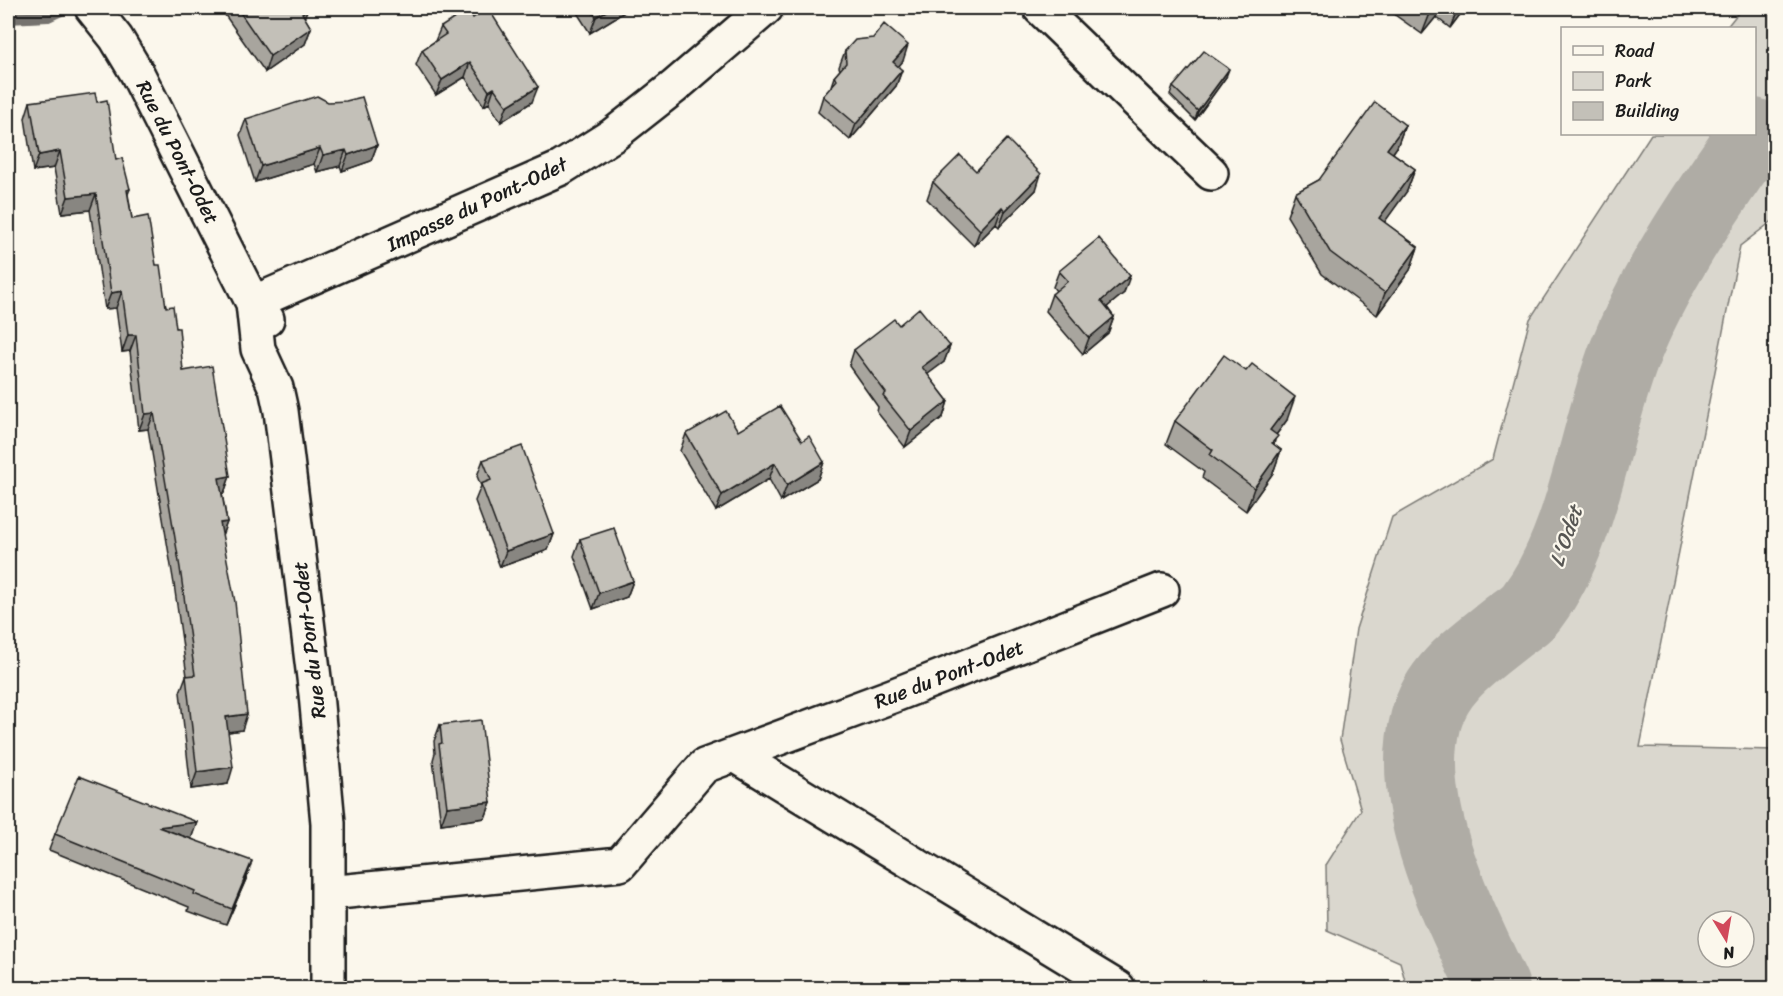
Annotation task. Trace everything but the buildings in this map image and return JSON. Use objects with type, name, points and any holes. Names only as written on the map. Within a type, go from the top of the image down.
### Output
[{"type":"street","name":"Rue du Pont-Odet","points":[[92,8],[116,38],[138,74],[253,303],[280,339],[276,388],[285,440],[316,694],[328,823],[328,988]]},
{"type":"street","name":"Impasse du Pont-Odet","points":[[253,303],[561,168],[613,135],[675,87],[766,8]]},
{"type":"street","points":[[1040,8],[1211,173]]},
{"type":"street","name":"Rue du Pont-Odet","points":[[328,893],[620,864],[704,766],[1162,590]]},
{"type":"street","points":[[735,755],[1118,988]]},
{"type":"green space","points":[[1742,8],[1775,8],[1775,219],[1740,246],[1640,747],[1775,750],[1775,988],[1407,988],[1400,962],[1327,930],[1326,865],[1361,810],[1340,740],[1356,629],[1392,517],[1493,459],[1530,319],[1650,135],[1756,135],[1756,27],[1727,27]]},
{"type":"waterway","points":[[8,18],[48,16],[65,8]]},
{"type":"waterway","name":"L'Odet","points":[[1494,988],[1451,893],[1428,823],[1422,788],[1421,754],[1426,720],[1431,705],[1448,679],[1470,657],[1528,611],[1550,579],[1576,518],[1614,386],[1637,326],[1683,240],[1753,135]]}]
